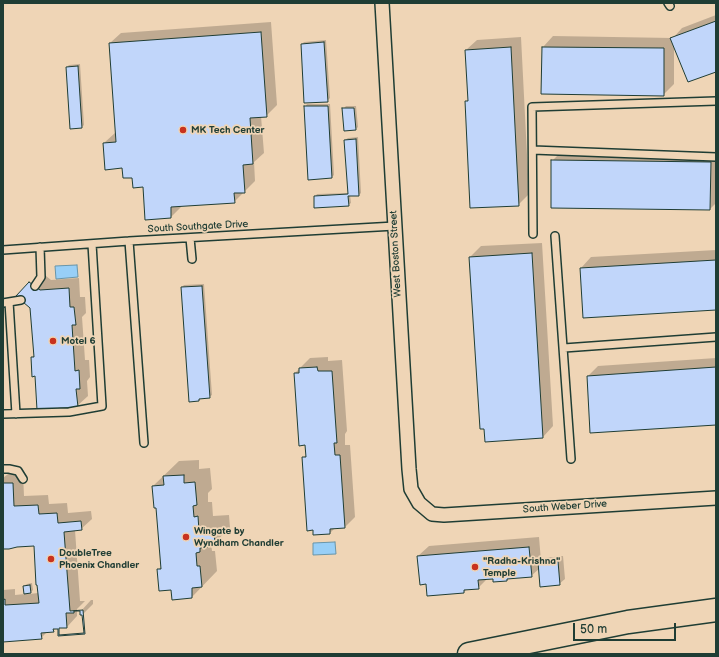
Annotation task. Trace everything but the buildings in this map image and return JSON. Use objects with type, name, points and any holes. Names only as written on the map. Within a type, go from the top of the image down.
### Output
[{"type":"highway","points":[[469,654],[615,624],[668,615],[716,610]]},
{"type":"street","name":"West Boston Street","points":[[382,3],[411,489],[419,503]]},
{"type":"street","name":"South Weber Drive","points":[[419,503],[432,514],[444,515],[716,498]]},
{"type":"lane","points":[[533,234],[532,107],[716,101]]},
{"type":"lane","points":[[533,150],[716,157]]},
{"type":"lane","name":"South Southgate Drive","points":[[3,250],[129,241],[395,226]]},
{"type":"lane","points":[[555,236],[571,459]]},
{"type":"lane","points":[[190,238],[192,259]]},
{"type":"lane","points":[[129,241],[144,443]]},
{"type":"lane","points":[[3,414],[69,412],[102,406],[92,244]]},
{"type":"lane","points":[[35,286],[41,277],[40,247]]},
{"type":"lane","points":[[16,414],[6,302],[21,300]]},
{"type":"lane","points":[[564,348],[716,337]]},
{"type":"lane","points":[[3,469],[18,471],[23,479]]},
{"type":"water","points":[[77,265],[78,277],[56,279],[55,266]]},
{"type":"water","points":[[335,542],[336,554],[313,555],[313,543]]},
{"type":"place","name":"MK Tech Center","points":[[183,130]]},
{"type":"place","name":"Motel 6","points":[[53,341]]},
{"type":"place","name":"Wingate by Wyndham Chandler","points":[[186,537]]},
{"type":"place","name":"DoubleTree Phoenix Chandler","points":[[51,559]]},
{"type":"place","name":"\"Radha-Krishna\" Temple","points":[[475,567]]}]
